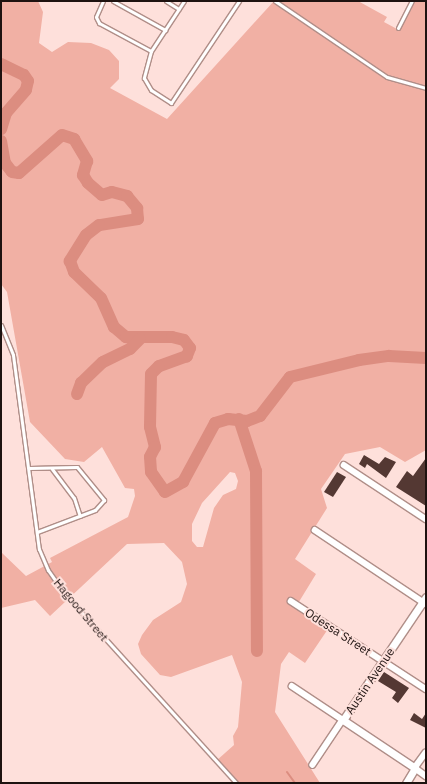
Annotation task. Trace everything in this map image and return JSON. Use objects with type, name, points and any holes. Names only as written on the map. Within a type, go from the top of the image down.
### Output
[{"type":"street","points":[[344,464],[426,519]]},
{"type":"street","points":[[315,530],[425,601]]},
{"type":"street","name":"Odessa Street","points":[[291,600],[426,690]]},
{"type":"street","name":"Austin Avenue","points":[[314,765],[343,720],[425,601]]},
{"type":"street","points":[[292,686],[426,776]]},
{"type":"street","points":[[406,783],[426,753]]},
{"type":"lane","points":[[103,1],[96,17],[99,23],[151,51]]},
{"type":"lane","points":[[113,1],[165,30]]},
{"type":"lane","points":[[121,6],[124,1]]},
{"type":"lane","points":[[166,1],[179,9]]},
{"type":"lane","points":[[184,1],[151,51],[144,78],[151,90],[171,104],[239,1]]},
{"type":"lane","points":[[275,1],[387,77],[426,88]]},
{"type":"lane","points":[[398,28],[412,1]]},
{"type":"lane","name":"Hagood Street","points":[[1,325],[13,355],[39,549],[64,593],[236,783]]},
{"type":"lane","points":[[29,468],[81,469],[102,496],[101,507],[37,532]]},
{"type":"lane","points":[[52,469],[71,492],[80,516]]},
{"type":"shaded area","points":[[1,1],[38,1],[43,12],[39,43],[52,52],[68,42],[91,43],[109,50],[119,61],[119,79],[110,88],[167,119],[274,1],[358,1],[387,17],[384,22],[397,29],[412,1],[426,1],[426,450],[405,462],[380,447],[345,454],[321,489],[327,508],[295,559],[316,574],[297,605],[330,626],[305,663],[289,652],[281,664],[275,712],[320,783],[236,783],[216,761],[234,745],[233,736],[238,727],[242,682],[232,655],[171,677],[160,675],[141,654],[138,644],[142,635],[153,620],[181,602],[187,584],[182,562],[164,543],[127,544],[50,616],[35,600],[1,608],[1,552],[26,576],[52,562],[50,558],[128,517],[135,496],[134,489],[125,488],[102,447],[84,462],[65,459],[30,422],[7,292],[1,284]],"holes":[[[230,472],[235,473],[238,481],[236,489],[223,495],[214,508],[203,547],[197,547],[192,541],[192,524],[202,503]]]},
{"type":"building","points":[[364,455],[379,464],[385,457],[396,462],[386,478],[367,464],[365,468],[359,464]]},
{"type":"building","points":[[426,458],[426,506],[396,487],[407,471],[413,476]]},
{"type":"building","points":[[337,472],[346,477],[333,497],[324,492]]},
{"type":"building","points":[[384,672],[409,688],[398,703],[392,698],[396,692],[378,681]]},
{"type":"building","points":[[414,713],[422,719],[426,713],[426,728],[410,720]]},
{"type":"waterway","points":[[1,64],[24,75],[28,81],[26,90],[6,113],[1,129]]},
{"type":"waterway","points":[[1,141],[5,163],[12,172],[19,173],[62,135],[74,139],[87,161],[83,175],[88,183],[102,195],[112,192],[127,196],[137,208],[138,219],[99,225],[86,235],[70,261],[74,272],[101,298],[114,327],[126,337],[172,337],[184,340],[190,348],[187,356],[159,366],[151,374],[150,427],[155,447],[150,457],[151,472],[165,492],[183,482],[215,423],[228,419],[247,421],[260,416],[290,377],[359,360],[389,356],[426,358]]},
{"type":"waterway","points":[[77,394],[81,383],[103,362],[130,349],[140,339]]},
{"type":"waterway","points":[[384,360],[426,354]]},
{"type":"waterway","points":[[239,419],[256,471],[257,651]]},
{"type":"waterway","points":[[287,772],[295,783]]}]
